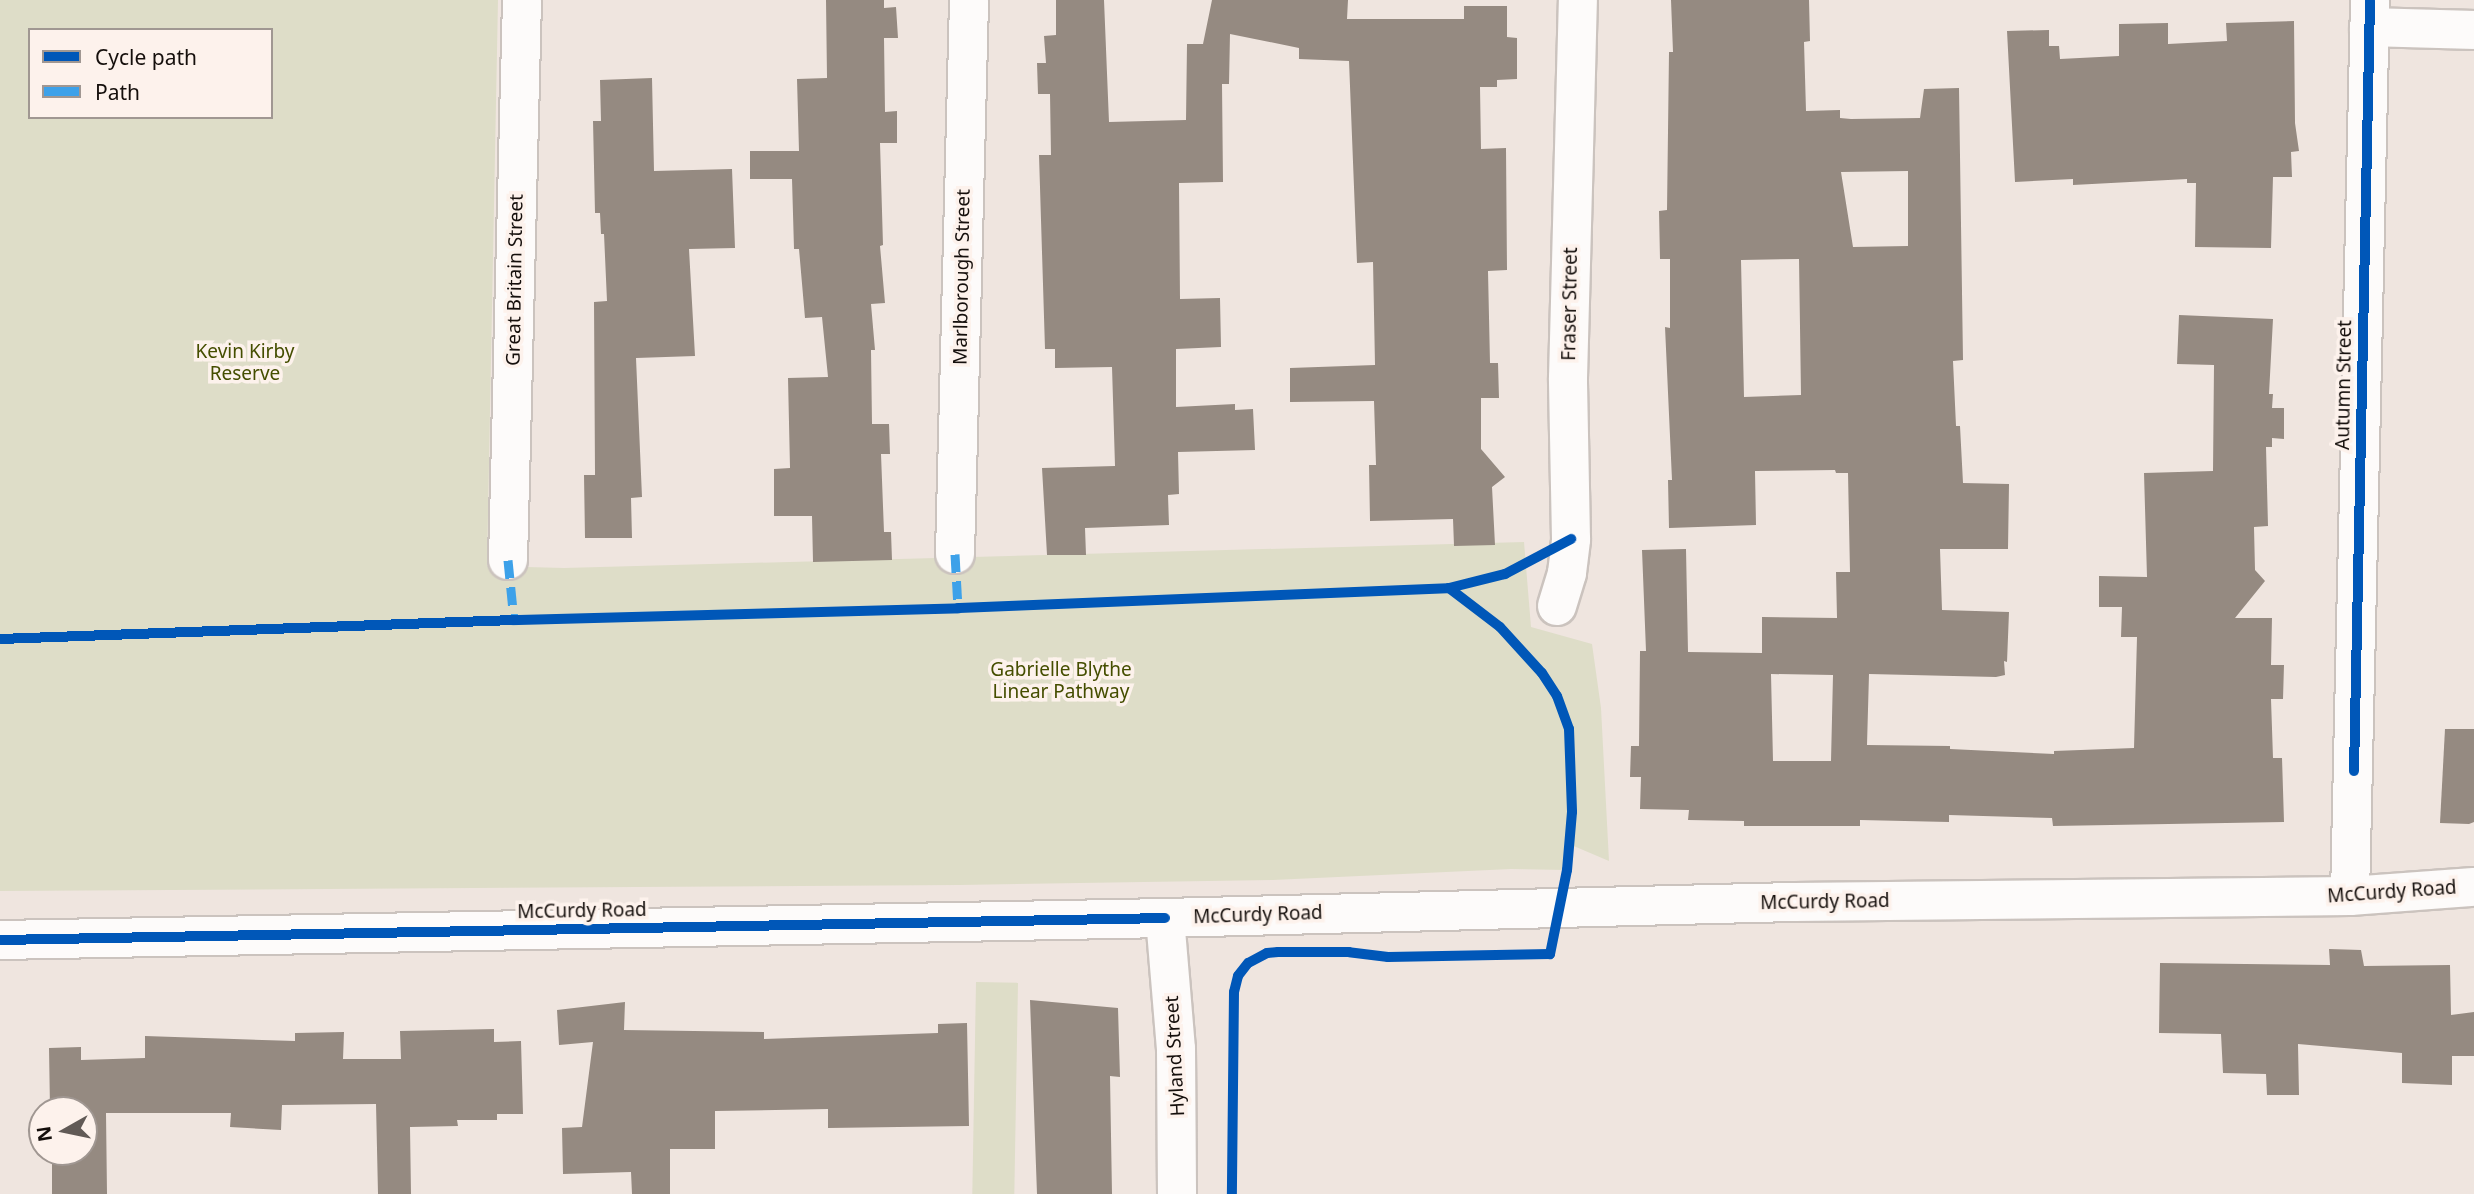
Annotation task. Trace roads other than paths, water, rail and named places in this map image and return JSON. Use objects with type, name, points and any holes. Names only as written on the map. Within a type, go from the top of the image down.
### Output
[{"type":"street","name":"Great Britain Street","points":[[508,560],[522,0]]},
{"type":"street","name":"Marlborough Street","points":[[955,554],[969,0]]},
{"type":"street","name":"Fraser Street","points":[[1557,606],[1567,573],[1570,539],[1568,378],[1578,0]]},
{"type":"street","points":[[2370,14],[2474,30]]},
{"type":"street","name":"Autumn Street","points":[[2350,896],[2370,14]]},
{"type":"street","name":"McCurdy Road","points":[[0,940],[1165,918],[1794,902],[2350,896],[2474,887]]},
{"type":"street","name":"Hyland Street","points":[[1165,918],[1176,1049],[1177,1194]]},
{"type":"park label","name":"Kevin Kirby Reserve","points":[[245,363]]},
{"type":"park label","name":"Gabrielle Blythe Linear Pathway","points":[[1061,681]]}]
